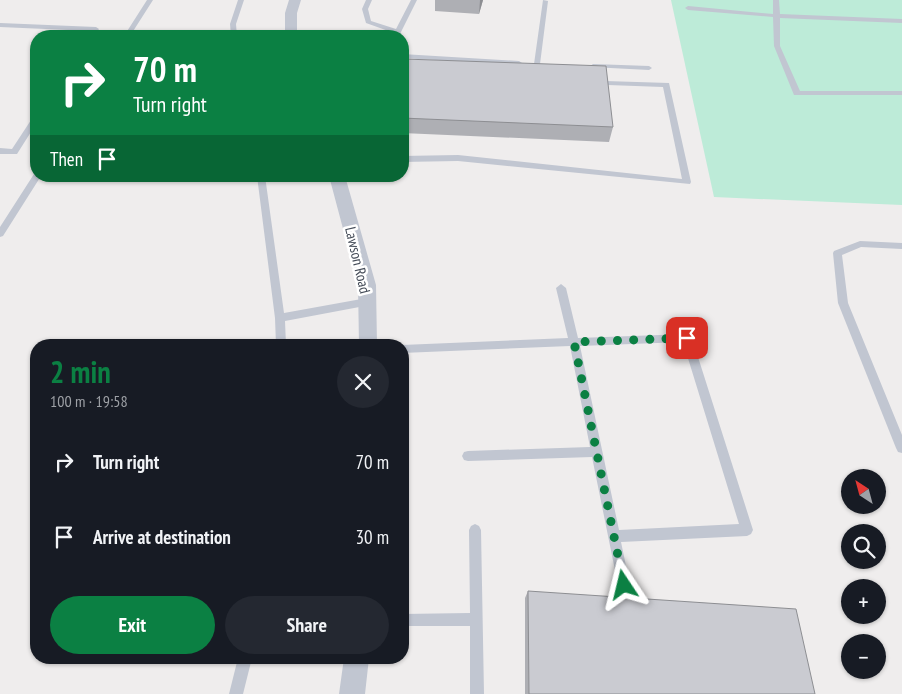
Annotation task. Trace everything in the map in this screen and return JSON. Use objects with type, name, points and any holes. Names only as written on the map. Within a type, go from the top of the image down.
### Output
[{"type":"street","points":[[291,30],[295,0]]},
{"type":"street","name":"Lawson Road","points":[[339,182],[367,285],[368,339]]},
{"type":"street","points":[[352,694],[356,664]]},
{"type":"lane","points":[[131,30],[150,0]]},
{"type":"lane","points":[[234,30],[233,24],[241,0]]},
{"type":"lane","points":[[369,0],[365,9],[368,22],[387,30]]},
{"type":"lane","points":[[399,30],[414,0]]},
{"type":"lane","points":[[776,0],[777,46],[797,93],[902,93]]},
{"type":"lane","points":[[537,64],[545,2]]},
{"type":"lane","points":[[688,8],[776,16],[902,21]]},
{"type":"lane","points":[[0,25],[95,30]]},
{"type":"lane","points":[[409,56],[546,65]]},
{"type":"lane","points":[[584,66],[650,68]]},
{"type":"lane","points":[[409,159],[458,158],[687,182],[666,85],[608,84]]},
{"type":"lane","points":[[0,151],[14,152],[30,128]]},
{"type":"lane","points":[[0,234],[33,182]]},
{"type":"lane","points":[[263,182],[280,318],[281,339]]},
{"type":"lane","points":[[902,246],[860,244],[837,253],[843,303],[902,448]]},
{"type":"lane","points":[[561,288],[616,536],[624,585]]},
{"type":"lane","points":[[280,318],[367,302]]},
{"type":"lane","points":[[409,349],[687,338],[748,530],[616,536]]},
{"type":"lane","points":[[468,456],[596,452]]},
{"type":"lane","points":[[475,530],[477,694]]},
{"type":"lane","points":[[409,620],[476,619]]},
{"type":"lane","points":[[236,694],[244,664]]},
{"type":"green space","points":[[671,0],[902,0],[902,205],[714,197]]},
{"type":"building","points":[[409,59],[606,66],[613,127],[409,118]]},
{"type":"building","points":[[528,591],[796,609],[815,694],[529,694]]},
{"type":"route","points":[[624,585],[616,536],[596,452],[574,342],[687,338]]}]
